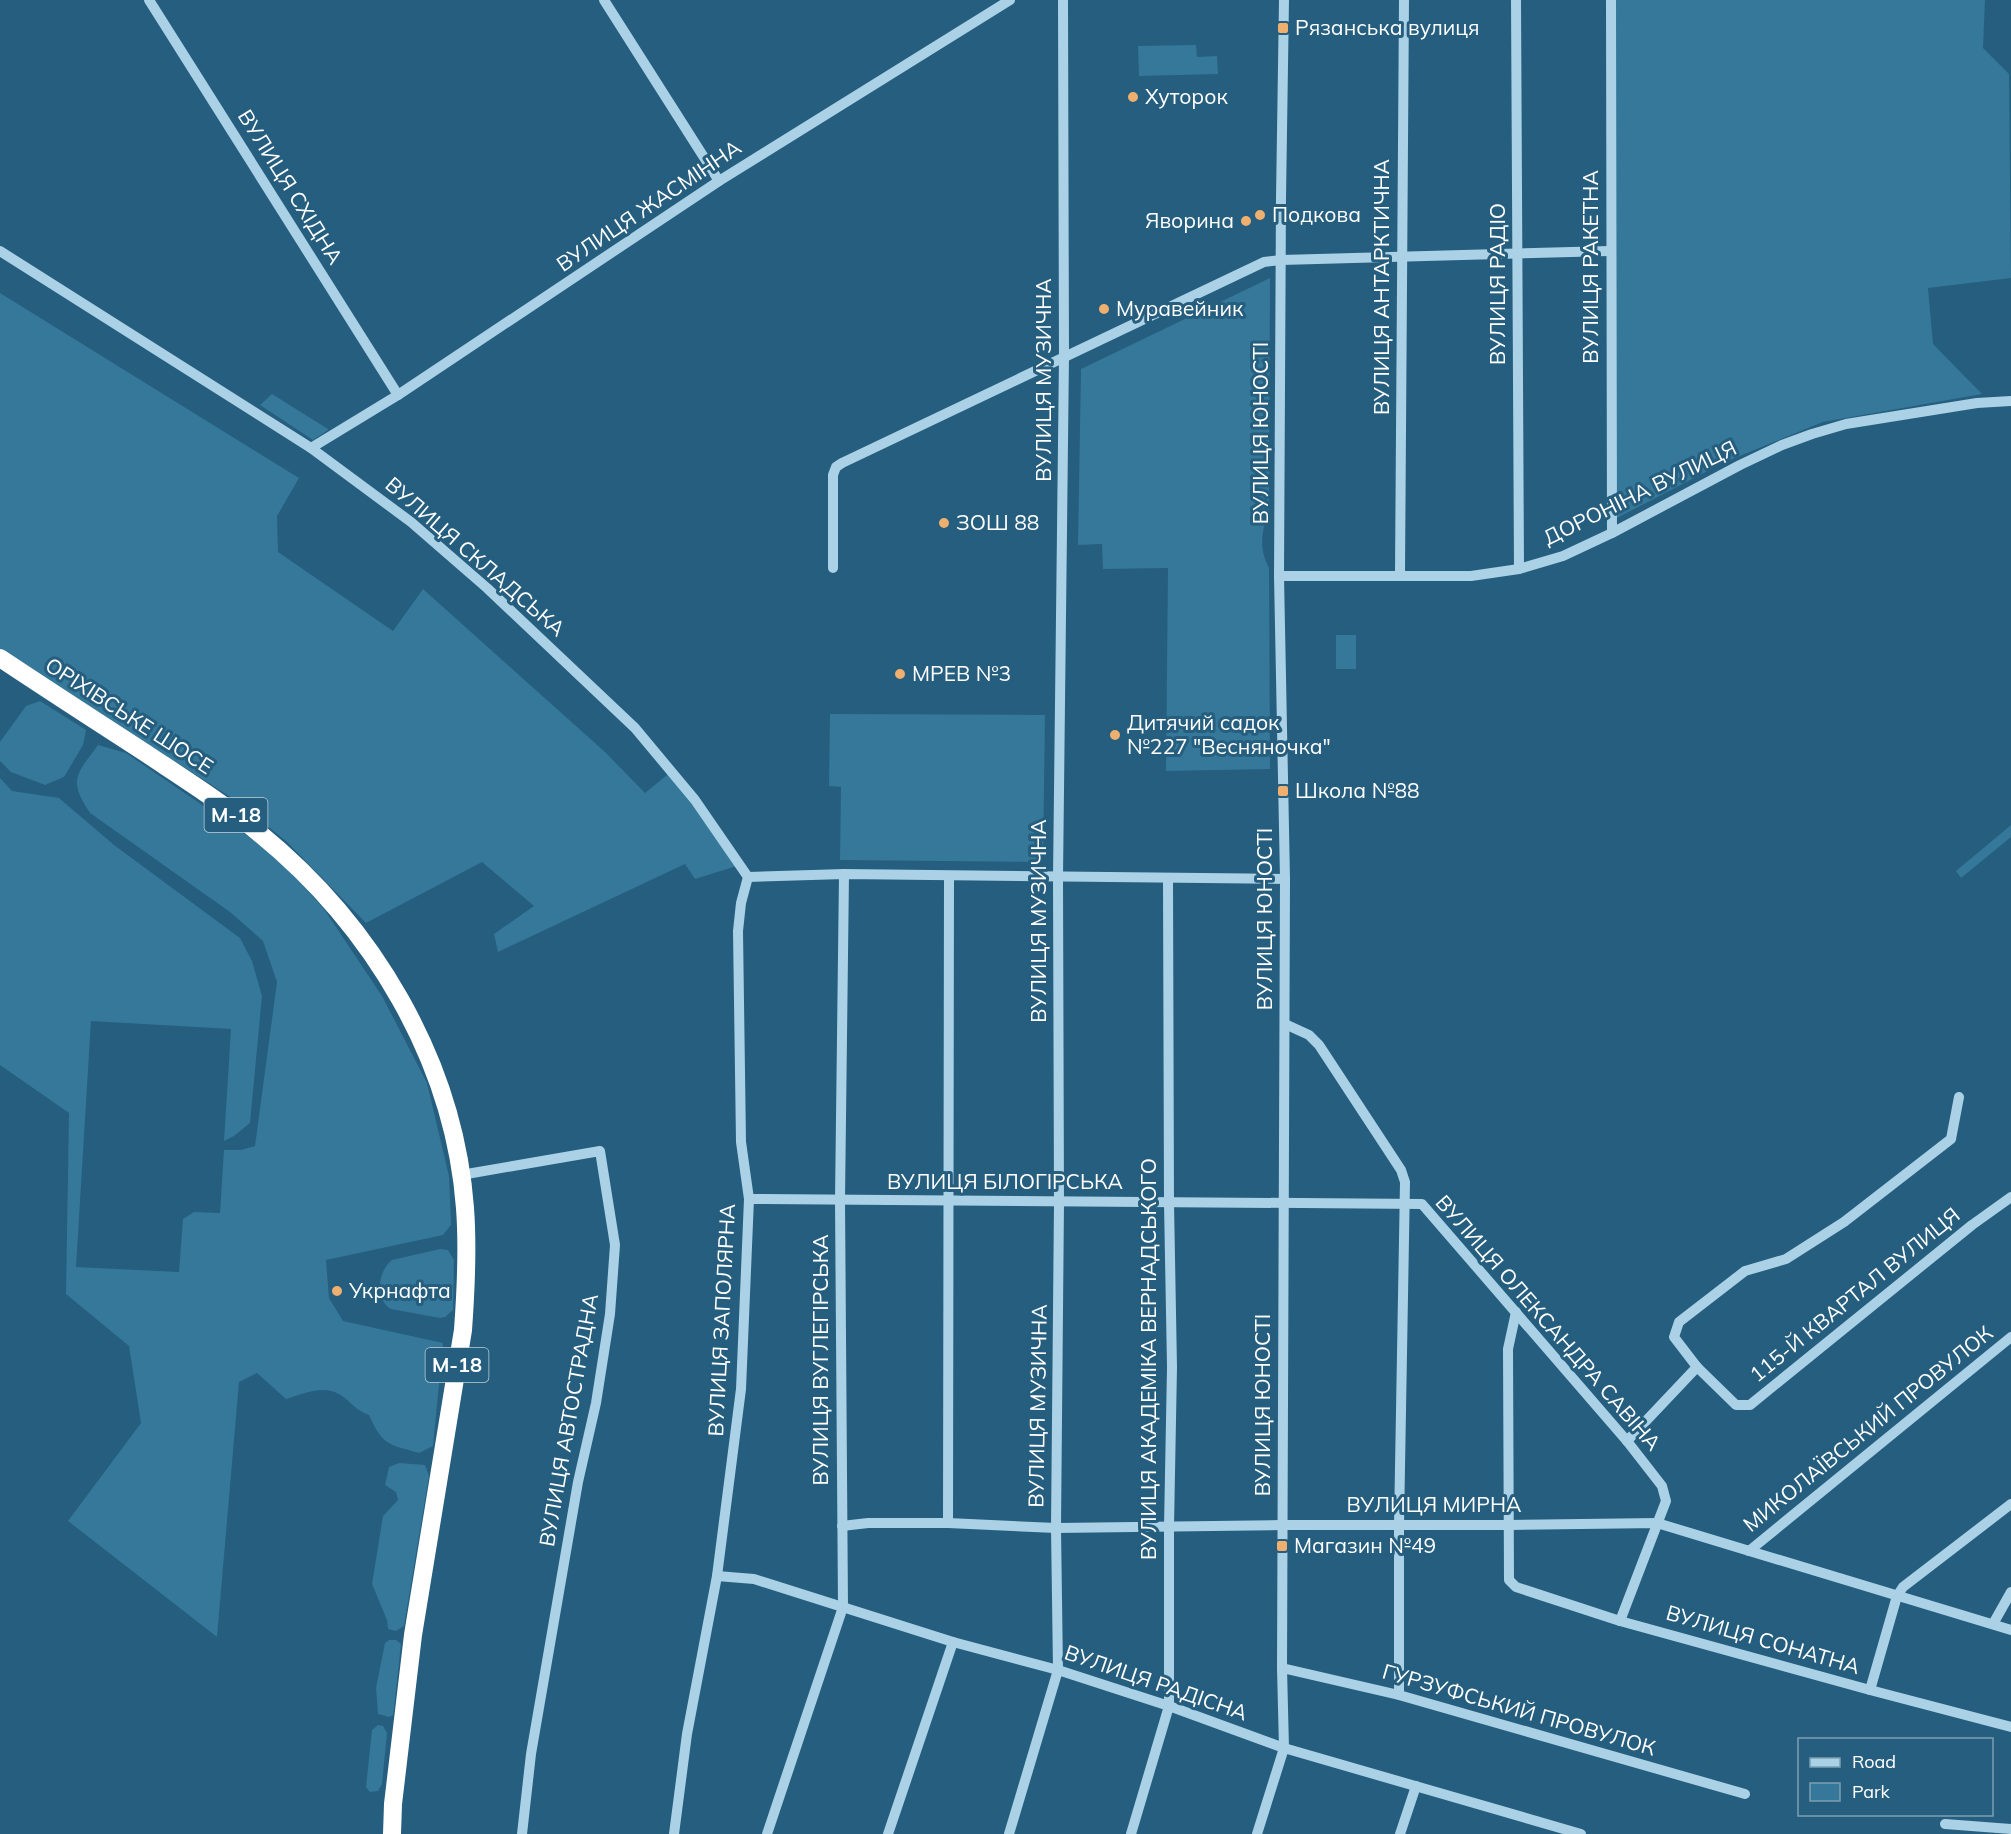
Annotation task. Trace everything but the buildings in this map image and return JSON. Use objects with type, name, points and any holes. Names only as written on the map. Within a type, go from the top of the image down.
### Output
[{"type":"highway","name":"ОРІХІВСЬКЕ ШОСЕ","points":[[0,658],[218,801],[287,857],[339,910],[363,940],[392,985],[416,1031],[442,1093],[453,1134],[460,1175]]},
{"type":"highway","name":"М-18","points":[[392,1834],[393,1804],[413,1635],[463,1330],[466,1237],[460,1175]]},
{"type":"street","name":"ВУЛИЦЯ СХІДНА","points":[[149,0],[398,395]]},
{"type":"street","points":[[604,0],[719,181]]},
{"type":"street","name":"ВУЛИЦЯ ЖАСМІННА","points":[[312,448],[398,395],[719,181],[1010,0]]},
{"type":"street","name":"ВУЛИЦЯ МУЗИЧНА","points":[[1009,1834],[1058,1670],[1056,1528],[1059,1203],[1058,877],[1064,356],[1063,0]]},
{"type":"street","name":"ВУЛИЦЯ ЮНОСТІ","points":[[1257,1834],[1284,1748],[1282,1525],[1285,879],[1279,576],[1284,0]]},
{"type":"street","name":"ВУЛИЦЯ АНТАРКТИЧНА","points":[[1400,574],[1404,0]]},
{"type":"street","name":"ВУЛИЦЯ РАДІО","points":[[1516,0],[1519,569]]},
{"type":"street","name":"ВУЛИЦЯ РАКЕТНА","points":[[1611,0],[1612,533]]},
{"type":"street","points":[[833,568],[833,475],[836,467],[1264,262],[1610,250]]},
{"type":"street","name":"ВУЛИЦЯ СКЛАДСЬКА","points":[[0,251],[312,448],[411,522],[487,588],[635,728],[695,800],[748,877]]},
{"type":"street","name":"ДОРОНІНА ВУЛИЦЯ","points":[[1279,576],[1400,574],[1471,576],[1519,569],[1563,556],[1612,533],[1740,465],[1812,434],[1846,424],[1977,403],[2011,400]]},
{"type":"street","points":[[748,877],[844,874],[1285,879]]},
{"type":"street","name":"ВУЛИЦЯ ВУГЛЕГІРСЬКА","points":[[767,1834],[843,1607],[840,1200],[844,874]]},
{"type":"street","points":[[948,1523],[949,876]]},
{"type":"street","name":"ВУЛИЦЯ ЗАПОЛЯРНА","points":[[674,1834],[687,1734],[717,1576],[741,1389],[749,1198],[741,1142],[738,931],[741,903],[748,877]]},
{"type":"street","name":"ВУЛИЦЯ АКАДЕМІКА ВЕРНАДСЬКОГО","points":[[1131,1834],[1169,1706],[1172,1367],[1168,878]]},
{"type":"street","name":"ВУЛИЦЯ ОЛЕКСАНДРА САВІНА","points":[[1285,1024],[1309,1035],[1319,1044],[1401,1170],[1405,1182],[1405,1204],[1422,1204],[1627,1441],[1662,1486],[1666,1501],[1620,1621]]},
{"type":"street","name":"115-Й КВАРТАЛ ВУЛИЦЯ","points":[[1959,1096],[1951,1139],[1909,1174],[1844,1222],[1786,1259],[1745,1271],[1679,1322],[1674,1337],[1697,1367],[1736,1406],[1750,1404],[1972,1225],[2011,1197]]},
{"type":"street","name":"ВУЛИЦЯ АВТОСТРАДНА","points":[[460,1175],[600,1151],[615,1245],[610,1314],[596,1403],[578,1482],[531,1754],[522,1834]]},
{"type":"street","name":"ВУЛИЦЯ БІЛОГІРСЬКА","points":[[749,1198],[1059,1203],[1405,1204]]},
{"type":"street","points":[[1399,1695],[1399,1525],[1405,1204]]},
{"type":"street","points":[[1508,1526],[1508,1349],[1516,1312]]},
{"type":"street","name":"МИКОЛАЇВСЬКИЙ ПРОВУЛОК","points":[[1749,1551],[2011,1337]]},
{"type":"street","points":[[1627,1441],[1697,1367]]},
{"type":"street","points":[[1870,1690],[1898,1596],[1903,1587],[2011,1504]]},
{"type":"street","name":"ВУЛИЦЯ МИРНА","points":[[842,1526],[868,1523],[948,1523],[1056,1528],[1658,1523],[2011,1630]]},
{"type":"street","name":"ВУЛИЦЯ СОНАТНА","points":[[1508,1526],[1509,1580],[1525,1592],[1620,1621],[2011,1727]]},
{"type":"street","name":"ВУЛИЦЯ РАДІСНА","points":[[717,1576],[754,1579],[953,1642],[1058,1670],[1169,1706],[1284,1748],[1559,1831],[1581,1834]]},
{"type":"street","points":[[1994,1624],[2011,1592]]},
{"type":"street","points":[[888,1834],[953,1642]]},
{"type":"street","name":"ГУРЗУФСЬКИЙ ПРОВУЛОК","points":[[1282,1668],[1399,1695],[1744,1794]]},
{"type":"street","points":[[1400,1834],[1416,1786]]},
{"type":"street","points":[[1945,1824],[2011,1829]]},
{"type":"green space","points":[[1615,0],[1985,0],[1983,48],[2009,74],[2011,278],[1928,288],[1933,344],[1982,394],[1823,422],[1725,462],[1615,519]]},
{"type":"green space","points":[[1196,45],[1197,57],[1217,56],[1218,74],[1139,76],[1138,46]]},
{"type":"green space","points":[[1270,278],[1269,510],[1264,525],[1262,546],[1269,568],[1270,769],[1166,771],[1168,568],[1103,569],[1102,544],[1078,545],[1081,369]]},
{"type":"green space","points":[[0,293],[299,478],[277,516],[278,552],[393,631],[423,589],[605,752],[645,793],[672,771],[740,865],[695,879],[685,864],[498,952],[494,934],[534,906],[482,862],[366,923],[287,842],[238,802],[0,649]]},
{"type":"green space","points":[[272,394],[328,430],[313,440],[260,405]]},
{"type":"green space","points":[[1336,635],[1356,635],[1356,669],[1336,669]]},
{"type":"green space","points":[[40,701],[86,730],[83,745],[64,777],[45,785],[11,772],[0,761],[0,742],[26,706]]},
{"type":"green space","points":[[830,714],[1045,715],[1043,862],[840,860],[841,787],[829,786]]},
{"type":"green space","points":[[98,745],[126,753],[274,854],[324,909],[382,996],[427,1083],[449,1176],[451,1225],[443,1235],[326,1260],[329,1298],[343,1321],[443,1343],[433,1446],[419,1453],[393,1445],[378,1433],[369,1415],[331,1391],[316,1390],[286,1399],[257,1373],[239,1382],[217,1637],[68,1521],[141,1423],[129,1346],[66,1294],[69,1113],[0,1065],[0,778],[12,791],[59,798],[114,845],[240,938],[252,961],[262,996],[250,1123],[224,1141],[231,1029],[91,1021],[76,1267],[179,1272],[183,1219],[194,1212],[220,1213],[224,1150],[241,1150],[255,1146],[277,982],[263,941],[230,912],[90,813],[77,785],[80,771]]},
{"type":"green space","points":[[2011,825],[2011,837],[1961,878],[1956,871]]},
{"type":"green space","points":[[440,1249],[448,1250],[454,1260],[453,1310],[440,1318],[391,1309],[382,1299],[380,1292],[381,1278],[387,1265],[392,1260]]},
{"type":"green space","points":[[399,1463],[425,1465],[429,1476],[404,1626],[396,1631],[388,1629],[387,1620],[372,1584],[383,1516],[398,1500],[396,1492],[385,1485],[389,1467]]},
{"type":"green space","points":[[389,1640],[396,1640],[401,1644],[394,1709],[393,1715],[389,1717],[378,1714],[376,1688],[385,1643]]},
{"type":"green space","points":[[378,1725],[383,1726],[387,1733],[382,1784],[378,1791],[370,1792],[366,1787],[372,1730]]},
{"type":"place","name":"Рязанська вулиця","points":[[1283,28]]},
{"type":"place","name":"Хуторок","points":[[1133,97]]},
{"type":"place","name":"Подкова","points":[[1260,215]]},
{"type":"place","name":"Яворина","points":[[1246,221]]},
{"type":"place","name":"Муравейник","points":[[1104,309]]},
{"type":"place","name":"ЗОШ 88","points":[[944,523]]},
{"type":"place","name":"МРЕВ №3","points":[[900,674]]},
{"type":"place","name":"Дитячий садок №227 \"Весняночка\"","points":[[1115,735]]},
{"type":"place","name":"Школа №88","points":[[1283,791]]},
{"type":"place","name":"Укрнафта","points":[[337,1291]]},
{"type":"place","name":"Магазин №49","points":[[1282,1546]]}]
